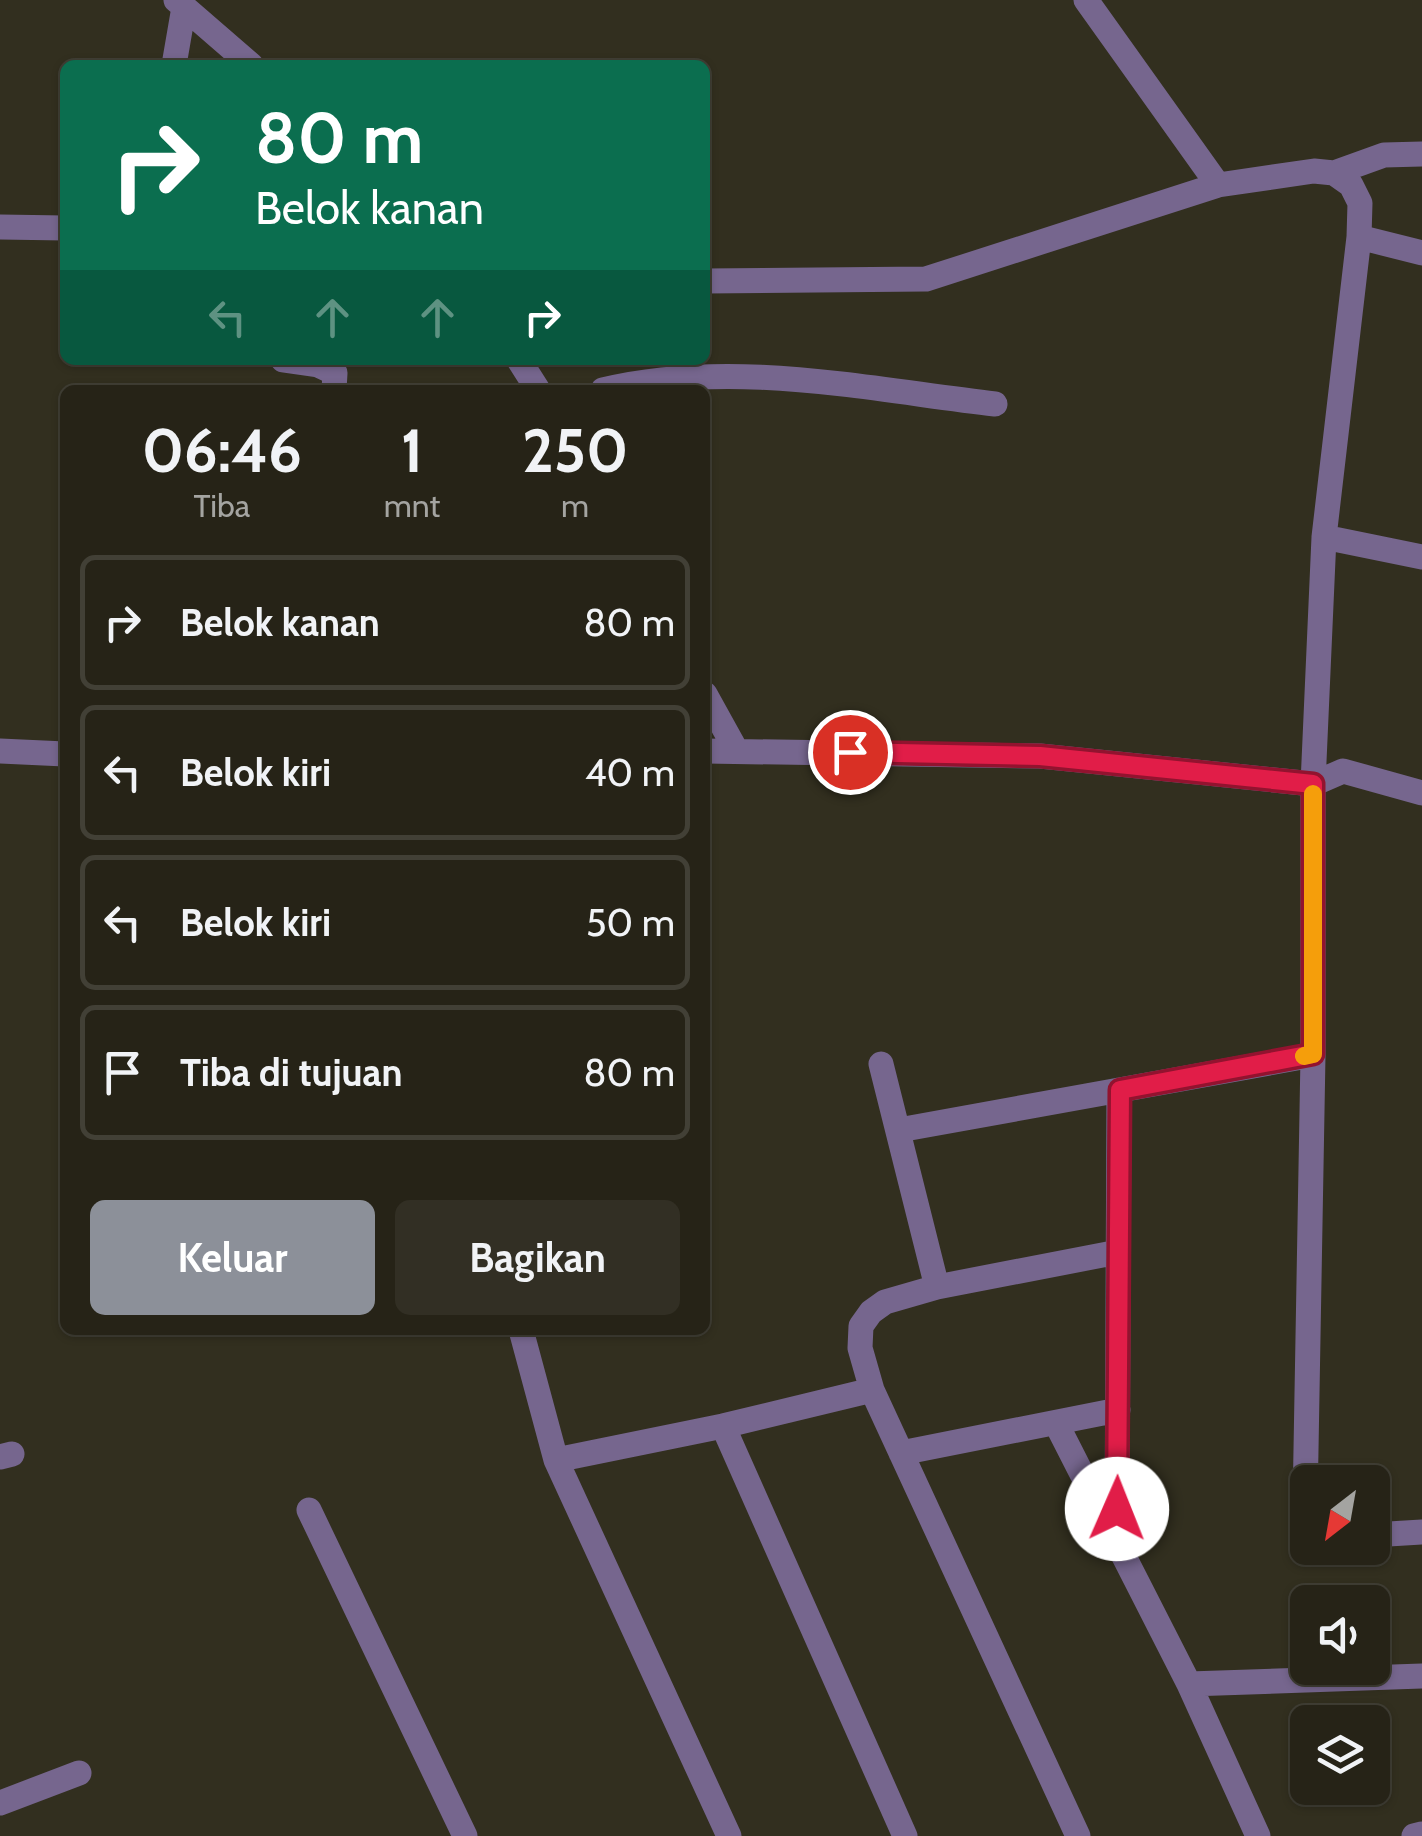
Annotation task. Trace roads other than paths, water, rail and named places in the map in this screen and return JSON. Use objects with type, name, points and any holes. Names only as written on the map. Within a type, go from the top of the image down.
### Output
[{"type":"street","points":[[1086,0],[1218,185]]},
{"type":"street","points":[[174,60],[180,3]]},
{"type":"street","points":[[180,3],[245,60]]},
{"type":"street","points":[[710,280],[926,279],[1218,185],[1314,171],[1334,173],[1384,156],[1422,154]]},
{"type":"street","points":[[1306,1465],[1313,784],[1324,537],[1360,204],[1351,185],[1334,173]]},
{"type":"street","points":[[0,227],[60,228]]},
{"type":"street","points":[[1359,237],[1422,252]]},
{"type":"street","points":[[311,365],[334,373],[334,385]]},
{"type":"street","points":[[630,385],[678,376],[754,376],[996,404]]},
{"type":"street","points":[[1324,537],[1422,558]]},
{"type":"street","points":[[710,703],[736,750]]},
{"type":"street","points":[[0,750],[60,754]]},
{"type":"street","points":[[710,751],[1040,756],[1313,784],[1344,771],[1422,793]]},
{"type":"street","points":[[899,1130],[1313,1054]]},
{"type":"street","points":[[881,1064],[937,1287]]},
{"type":"street","points":[[1116,1542],[1120,1090]]},
{"type":"street","points":[[1078,1836],[872,1390],[860,1348],[862,1326],[884,1302],[937,1287],[1118,1252]]},
{"type":"street","points":[[522,1335],[556,1460],[729,1836]]},
{"type":"street","points":[[556,1460],[872,1390]]},
{"type":"street","points":[[901,1453],[1118,1410]]},
{"type":"street","points":[[1056,1423],[1190,1684],[1258,1836]]},
{"type":"street","points":[[723,1426],[905,1836]]},
{"type":"street","points":[[309,1510],[465,1836]]},
{"type":"street","points":[[1390,1533],[1422,1532]]},
{"type":"street","points":[[1190,1684],[1422,1676]]},
{"type":"street","points":[[0,1803],[78,1773]]},
{"type":"street","points":[[1414,1836],[1422,1834]]}]
